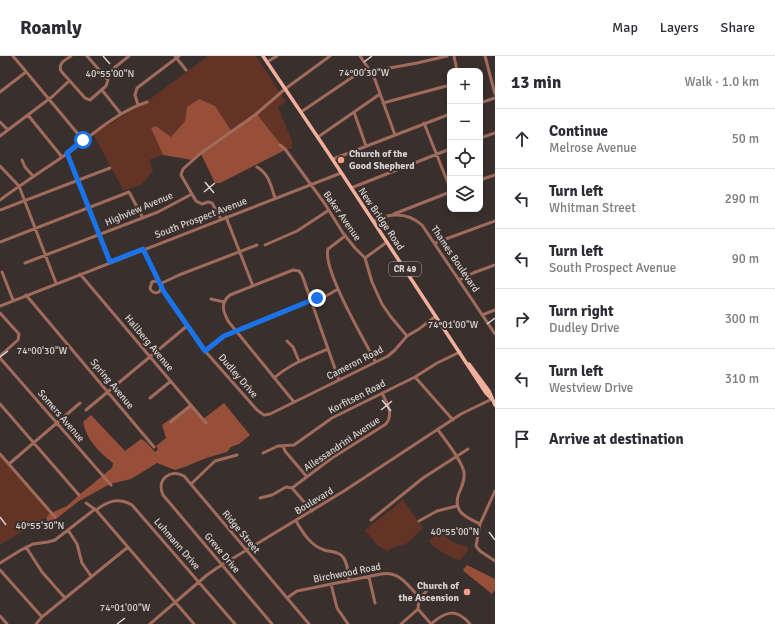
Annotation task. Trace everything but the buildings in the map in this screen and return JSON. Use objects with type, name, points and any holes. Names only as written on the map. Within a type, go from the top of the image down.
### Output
[{"type":"main road","name":"New Bridge Road","points":[[263,56],[388,242],[486,393],[492,399]]},
{"type":"main road","name":"New Bridge Road","points":[[460,352],[490,391],[495,405]]},
{"type":"street","points":[[12,56],[83,140]]},
{"type":"street","points":[[71,56],[61,63],[61,71],[88,100],[92,99],[106,86],[108,82],[86,56]]},
{"type":"street","points":[[104,76],[129,56]]},
{"type":"street","points":[[267,62],[276,56]]},
{"type":"street","points":[[221,219],[212,202],[199,203],[196,201],[181,175],[183,169],[201,153],[254,115],[285,89],[330,56]]},
{"type":"street","points":[[360,56],[374,77],[395,135]]},
{"type":"street","points":[[427,56],[428,61]]},
{"type":"street","points":[[301,112],[353,76],[360,73],[428,61],[447,56]]},
{"type":"street","points":[[454,56],[456,68]]},
{"type":"street","points":[[485,56],[495,94]]},
{"type":"street","points":[[138,105],[135,95],[137,88],[177,57],[186,70]]},
{"type":"street","points":[[0,92],[26,72]]},
{"type":"street","points":[[0,136],[49,99],[69,81]]},
{"type":"street","points":[[383,103],[447,86]]},
{"type":"street","points":[[102,90],[122,114]]},
{"type":"street","points":[[318,137],[380,94]]},
{"type":"street","points":[[483,102],[495,98]]},
{"type":"street","points":[[0,200],[62,157],[83,140],[122,114],[138,105],[148,102]]},
{"type":"street","points":[[354,112],[366,146]]},
{"type":"street","points":[[28,115],[62,157]]},
{"type":"street","points":[[333,159],[447,115]]},
{"type":"street","points":[[0,122],[8,130]]},
{"type":"street","points":[[424,123],[447,180]]},
{"type":"street","points":[[483,137],[495,132]]},
{"type":"street","name":"Baker Avenue","points":[[280,145],[285,149],[329,210],[345,236],[365,258],[372,282],[382,304],[407,336]]},
{"type":"street","points":[[351,188],[447,150]]},
{"type":"street","points":[[67,153],[110,262]]},
{"type":"street","points":[[22,160],[25,167],[33,176]]},
{"type":"street","points":[[0,166],[19,186],[56,283]]},
{"type":"street","points":[[257,167],[267,176],[275,198]]},
{"type":"street","points":[[0,210],[110,168]]},
{"type":"street","name":"South Prospect Avenue","points":[[0,306],[341,173]]},
{"type":"street","points":[[483,179],[495,175]]},
{"type":"street","points":[[0,242],[129,192],[143,218]]},
{"type":"street","points":[[373,221],[447,193]]},
{"type":"street","name":"Highview Avenue","points":[[25,263],[143,218],[192,194]]},
{"type":"street","points":[[265,245],[297,231],[329,210]]},
{"type":"street","name":"Thames Boulevard","points":[[387,216],[402,215],[414,219],[422,225],[495,334]]},
{"type":"street","points":[[226,217],[253,286]]},
{"type":"street","points":[[435,243],[495,221]]},
{"type":"street","points":[[345,236],[329,247],[327,251],[330,266],[338,290],[375,361]]},
{"type":"street","points":[[365,258],[388,242]]},
{"type":"street","points":[[160,284],[178,275],[257,245]]},
{"type":"street","name":"Dudley Drive","points":[[143,249],[164,292],[205,351],[257,410],[264,414]]},
{"type":"street","points":[[459,280],[495,265]]},
{"type":"street","points":[[294,402],[235,331],[224,314],[222,308],[224,302],[230,295],[294,270],[299,271],[302,275],[339,380]]},
{"type":"street","points":[[2,272],[13,300]]},
{"type":"street","name":"Hallberg Avenue","points":[[80,274],[206,423]]},
{"type":"street","points":[[205,351],[219,339],[235,331],[338,290]]},
{"type":"street","name":"Spring Avenue","points":[[26,295],[154,447]]},
{"type":"street","points":[[212,299],[224,302]]},
{"type":"street","points":[[482,315],[495,310]]},
{"type":"street","points":[[0,313],[20,337],[0,357]]},
{"type":"street","name":"Cameron Road","points":[[264,414],[270,414],[375,361],[388,356],[407,336],[436,316]]},
{"type":"street","points":[[86,410],[187,326]]},
{"type":"street","points":[[287,341],[293,346],[299,361]]},
{"type":"street","points":[[274,378],[283,370],[299,361],[328,349]]},
{"type":"street","name":"Korfitsen Road","points":[[263,452],[278,446],[294,445],[332,418],[415,377],[437,363],[460,352]]},
{"type":"street","name":"Somers Avenue","points":[[0,357],[111,485]]},
{"type":"street","points":[[415,377],[453,420]]},
{"type":"street","points":[[150,398],[171,381]]},
{"type":"street","points":[[490,391],[495,393]]},
{"type":"street","name":"Allessandrini Avenue","points":[[260,498],[269,496],[286,487],[292,488],[332,458],[386,424],[390,419],[390,410],[382,393]]},
{"type":"street","name":"Boulevard","points":[[150,624],[199,582],[222,565],[312,511],[468,410],[492,399]]},
{"type":"street","points":[[9,464],[80,403]]},
{"type":"street","points":[[0,404],[79,495]]},
{"type":"street","points":[[171,422],[191,405]]},
{"type":"street","points":[[438,430],[462,467],[464,477],[463,485],[458,496],[457,506],[463,514],[480,524]]},
{"type":"street","points":[[283,446],[285,451],[307,477]]},
{"type":"street","points":[[371,520],[423,478],[468,449]]},
{"type":"street","points":[[0,454],[55,517]]},
{"type":"street","points":[[191,484],[216,462],[237,455]]},
{"type":"street","name":"Ridge Street","points":[[161,491],[161,482],[165,477],[171,474],[180,474],[191,484],[309,624]]},
{"type":"street","points":[[292,488],[312,511]]},
{"type":"street","name":"Greve Drive","points":[[161,491],[272,624]]},
{"type":"street","points":[[495,491],[480,524],[476,546],[495,561]]},
{"type":"street","name":"Luhmann Drive","points":[[0,563],[26,546],[52,541],[106,503],[116,500],[124,501],[132,505],[235,624]]},
{"type":"street","points":[[86,503],[96,509],[194,624]]},
{"type":"street","points":[[419,521],[437,511],[457,506]]},
{"type":"street","points":[[296,521],[314,545],[342,556],[346,563],[349,580]]},
{"type":"street","points":[[68,530],[78,544],[82,563],[91,576]]},
{"type":"street","points":[[26,546],[42,572],[65,598]]},
{"type":"street","points":[[36,624],[42,617],[128,547]]},
{"type":"street","points":[[0,570],[42,617]]},
{"type":"street","name":"Birchwood Road","points":[[287,598],[297,591],[385,574],[395,575],[403,579],[419,599]]},
{"type":"street","points":[[369,577],[375,603]]},
{"type":"street","points":[[331,584],[337,608],[348,624]]},
{"type":"street","points":[[401,624],[418,609],[419,599],[433,584]]},
{"type":"street","points":[[418,609],[431,624],[442,615],[450,613],[460,615],[470,624]]},
{"type":"street","points":[[0,616],[7,624]]},
{"type":"shaded area","points":[[208,56],[256,56],[286,102],[278,107],[292,141],[292,148],[285,150],[232,133],[187,107],[185,121],[171,137],[156,126],[151,128],[163,155],[149,160],[153,171],[142,184],[124,191],[93,134],[146,102]]},
{"type":"shaded area","points":[[199,99],[215,106],[232,132],[256,113],[285,150],[220,183],[215,183],[201,154],[193,160],[163,155],[151,128],[156,126],[171,137],[185,121],[187,107]]},
{"type":"shaded area","points":[[224,403],[250,435],[239,444],[231,447],[227,452],[175,470],[157,463],[131,479],[110,484],[79,501],[52,522],[48,522],[46,518],[49,514],[67,506],[112,468],[113,463],[94,446],[87,435],[83,422],[91,415],[125,451],[141,439],[146,442],[155,452],[158,449],[156,446],[166,438],[162,425],[190,405],[202,420]]},
{"type":"shaded area","points":[[0,452],[53,513],[0,545]]},
{"type":"shaded area","points":[[403,500],[423,528],[406,544],[394,547],[387,551],[377,545],[365,530]]},
{"type":"shaded area","points":[[439,532],[444,533],[450,541],[468,547],[468,550],[460,561],[439,550],[429,541]]},
{"type":"shaded area","points":[[467,565],[495,579],[495,590],[492,594],[463,570]]},
{"type":"place","name":"Church of the Good Shepherd","points":[[341,160]]},
{"type":"place","name":"Church of the Ascension","points":[[467,592]]},
{"type":"route","points":[[83,140],[67,153],[110,262],[143,249],[164,292],[205,351],[224,336],[317,298]]}]
